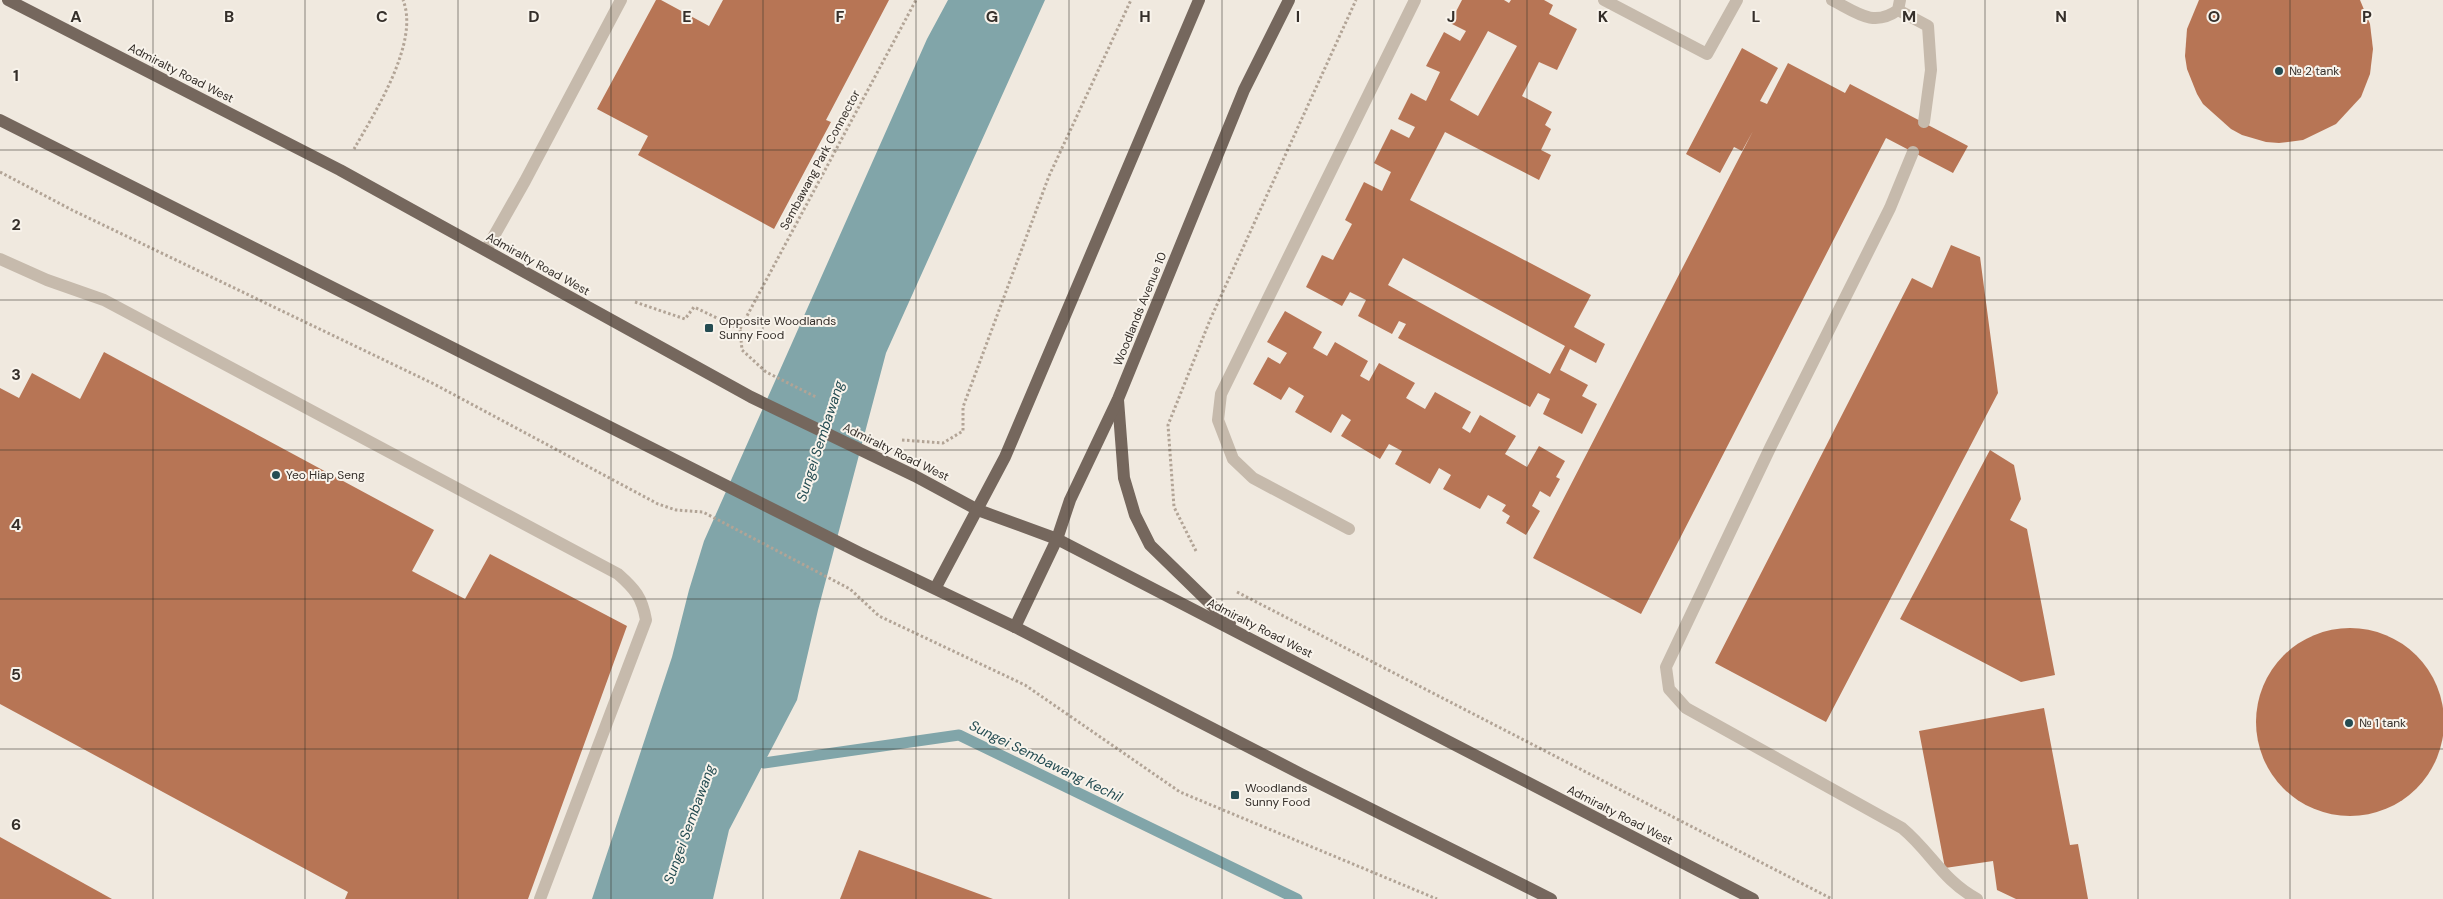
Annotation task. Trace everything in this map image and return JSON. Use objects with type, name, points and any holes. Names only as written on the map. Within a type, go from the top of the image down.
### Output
[{"type":"main road","name":"Admiralty Road West","points":[[8,0],[340,170],[751,397],[915,476],[978,510],[1057,539],[1753,899]]},
{"type":"main road","points":[[936,588],[1012,441],[1199,0]]},
{"type":"main road","name":"Woodlands Avenue 10","points":[[1015,627],[1057,539],[1070,500],[1118,399],[1244,90],[1288,0]]},
{"type":"main road","points":[[0,120],[860,553],[1015,627],[1551,899]]},
{"type":"main road","points":[[1118,399],[1124,478],[1135,515],[1150,545],[1241,633]]},
{"type":"street","points":[[486,250],[525,181],[621,0]]},
{"type":"street","points":[[1350,528],[1252,478],[1233,459],[1218,420],[1221,394],[1415,0]]},
{"type":"street","points":[[1604,0],[1707,54],[1736,0]]},
{"type":"street","points":[[1832,0],[1876,20],[1889,17],[1899,5],[1928,26],[1931,70],[1924,122]]},
{"type":"street","points":[[1913,152],[1890,208],[1771,446],[1666,666],[1670,689],[1686,708],[1902,828],[1919,843],[1944,876],[1977,899]]},
{"type":"street","points":[[0,259],[47,280],[104,300],[618,574],[633,588],[643,602],[646,620],[540,899]]},
{"type":"path","points":[[340,170],[355,148],[402,59],[408,12],[404,0]]},
{"type":"path","name":"Sembawang Park Connector","points":[[740,329],[916,0]]},
{"type":"path","points":[[899,440],[942,444],[963,431],[963,407],[1048,176],[1131,0]]},
{"type":"path","points":[[1197,553],[1191,546],[1174,507],[1168,425],[1210,320],[1356,0]]},
{"type":"path","points":[[0,172],[72,210],[434,384],[658,504],[676,510],[703,512],[850,588],[879,616],[1025,685],[1180,792],[1437,899]]},
{"type":"path","points":[[1229,588],[1832,899]]},
{"type":"water","name":"Sungei Sembawang","points":[[948,0],[1045,0],[886,353],[818,610],[797,700],[729,830],[713,899],[592,899],[672,657],[704,541],[927,39]]},
{"type":"building","points":[[656,0],[661,0],[709,26],[723,0],[889,0],[826,120],[831,122],[774,229],[638,155],[648,136],[597,109]]},
{"type":"building","points":[[1462,0],[1504,0],[1509,3],[1511,0],[1544,0],[1553,5],[1549,14],[1577,29],[1557,70],[1539,62],[1522,96],[1552,112],[1545,125],[1551,129],[1541,150],[1551,155],[1539,180],[1445,132],[1410,200],[1591,295],[1574,327],[1605,344],[1596,363],[1570,349],[1560,370],[1588,385],[1582,396],[1597,404],[1582,434],[1543,414],[1550,399],[1538,393],[1530,407],[1398,338],[1406,324],[1399,321],[1392,334],[1358,316],[1366,300],[1350,292],[1342,306],[1306,287],[1322,255],[1333,260],[1352,224],[1345,220],[1364,182],[1382,191],[1391,172],[1374,163],[1391,129],[1409,138],[1415,127],[1398,119],[1411,93],[1426,101],[1440,72],[1426,66],[1444,32],[1460,41],[1466,31],[1450,23]],"holes":[[[1488,31],[1517,46],[1478,116],[1450,100]],[[1403,258],[1565,346],[1550,374],[1388,285]]]},
{"type":"building","name":"№ 2 tank","points":[[2199,0],[2360,0],[2370,24],[2373,49],[2370,74],[2361,97],[2336,124],[2303,140],[2279,143],[2266,142],[2242,135],[2231,129],[2203,104],[2187,69],[2185,56],[2187,29]]},
{"type":"building","points":[[1742,48],[1778,68],[1760,101],[1767,104],[1788,63],[1845,93],[1850,84],[1968,146],[1953,173],[1886,138],[1641,614],[1533,558],[1753,131],[1742,151],[1734,147],[1720,173],[1686,154]]},
{"type":"building","points":[[1951,245],[1980,257],[1998,393],[1826,722],[1715,663],[1912,278],[1932,288]]},
{"type":"building","points":[[1285,311],[1322,332],[1313,348],[1327,356],[1335,342],[1368,361],[1360,376],[1369,381],[1379,363],[1415,383],[1406,398],[1425,409],[1435,392],[1471,412],[1462,428],[1470,433],[1480,415],[1516,436],[1505,454],[1527,467],[1539,446],[1565,461],[1556,477],[1560,479],[1550,497],[1540,491],[1532,506],[1540,511],[1526,535],[1506,523],[1510,516],[1502,511],[1506,505],[1488,495],[1480,509],[1443,489],[1451,475],[1439,468],[1430,484],[1395,464],[1402,451],[1389,444],[1380,459],[1341,436],[1351,420],[1342,414],[1331,433],[1295,412],[1304,396],[1289,387],[1281,400],[1253,384],[1268,357],[1280,364],[1287,353],[1267,342]]},
{"type":"building","points":[[104,352],[434,530],[412,571],[465,599],[490,554],[627,626],[528,899],[345,899],[348,892],[0,704],[0,388],[19,398],[32,373],[80,399]]},
{"type":"building","points":[[1990,450],[2014,465],[2021,499],[2010,520],[2027,529],[2055,675],[2021,682],[1900,619]]},
{"type":"building","name":"№ 1 tank","points":[[2341,628],[2359,628],[2386,635],[2417,655],[2437,686],[2444,713],[2444,731],[2437,758],[2417,789],[2386,809],[2359,816],[2341,816],[2323,812],[2306,805],[2290,795],[2277,782],[2267,766],[2260,749],[2256,731],[2256,713],[2260,695],[2267,678],[2277,662],[2290,649],[2306,639],[2323,632]]},
{"type":"building","points":[[2044,708],[2070,845],[2078,844],[2088,899],[2016,899],[1997,890],[1993,861],[1945,868],[1919,731]]},
{"type":"building","points":[[0,837],[112,899],[0,899]]},
{"type":"building","points":[[859,850],[993,899],[840,899]]},
{"type":"waterway","name":"Sungei Sembawang Kechil","points":[[764,763],[959,735],[1297,899]]},
{"type":"place","name":"№ 2 tank","points":[[2279,71]]},
{"type":"place","name":"Opposite Woodlands Sunny Food","points":[[709,328]]},
{"type":"place","name":"Yeo Hiap Seng","points":[[276,475]]},
{"type":"place","name":"№ 1 tank","points":[[2349,723]]},
{"type":"place","name":"Woodlands Sunny Food","points":[[1235,795]]}]
